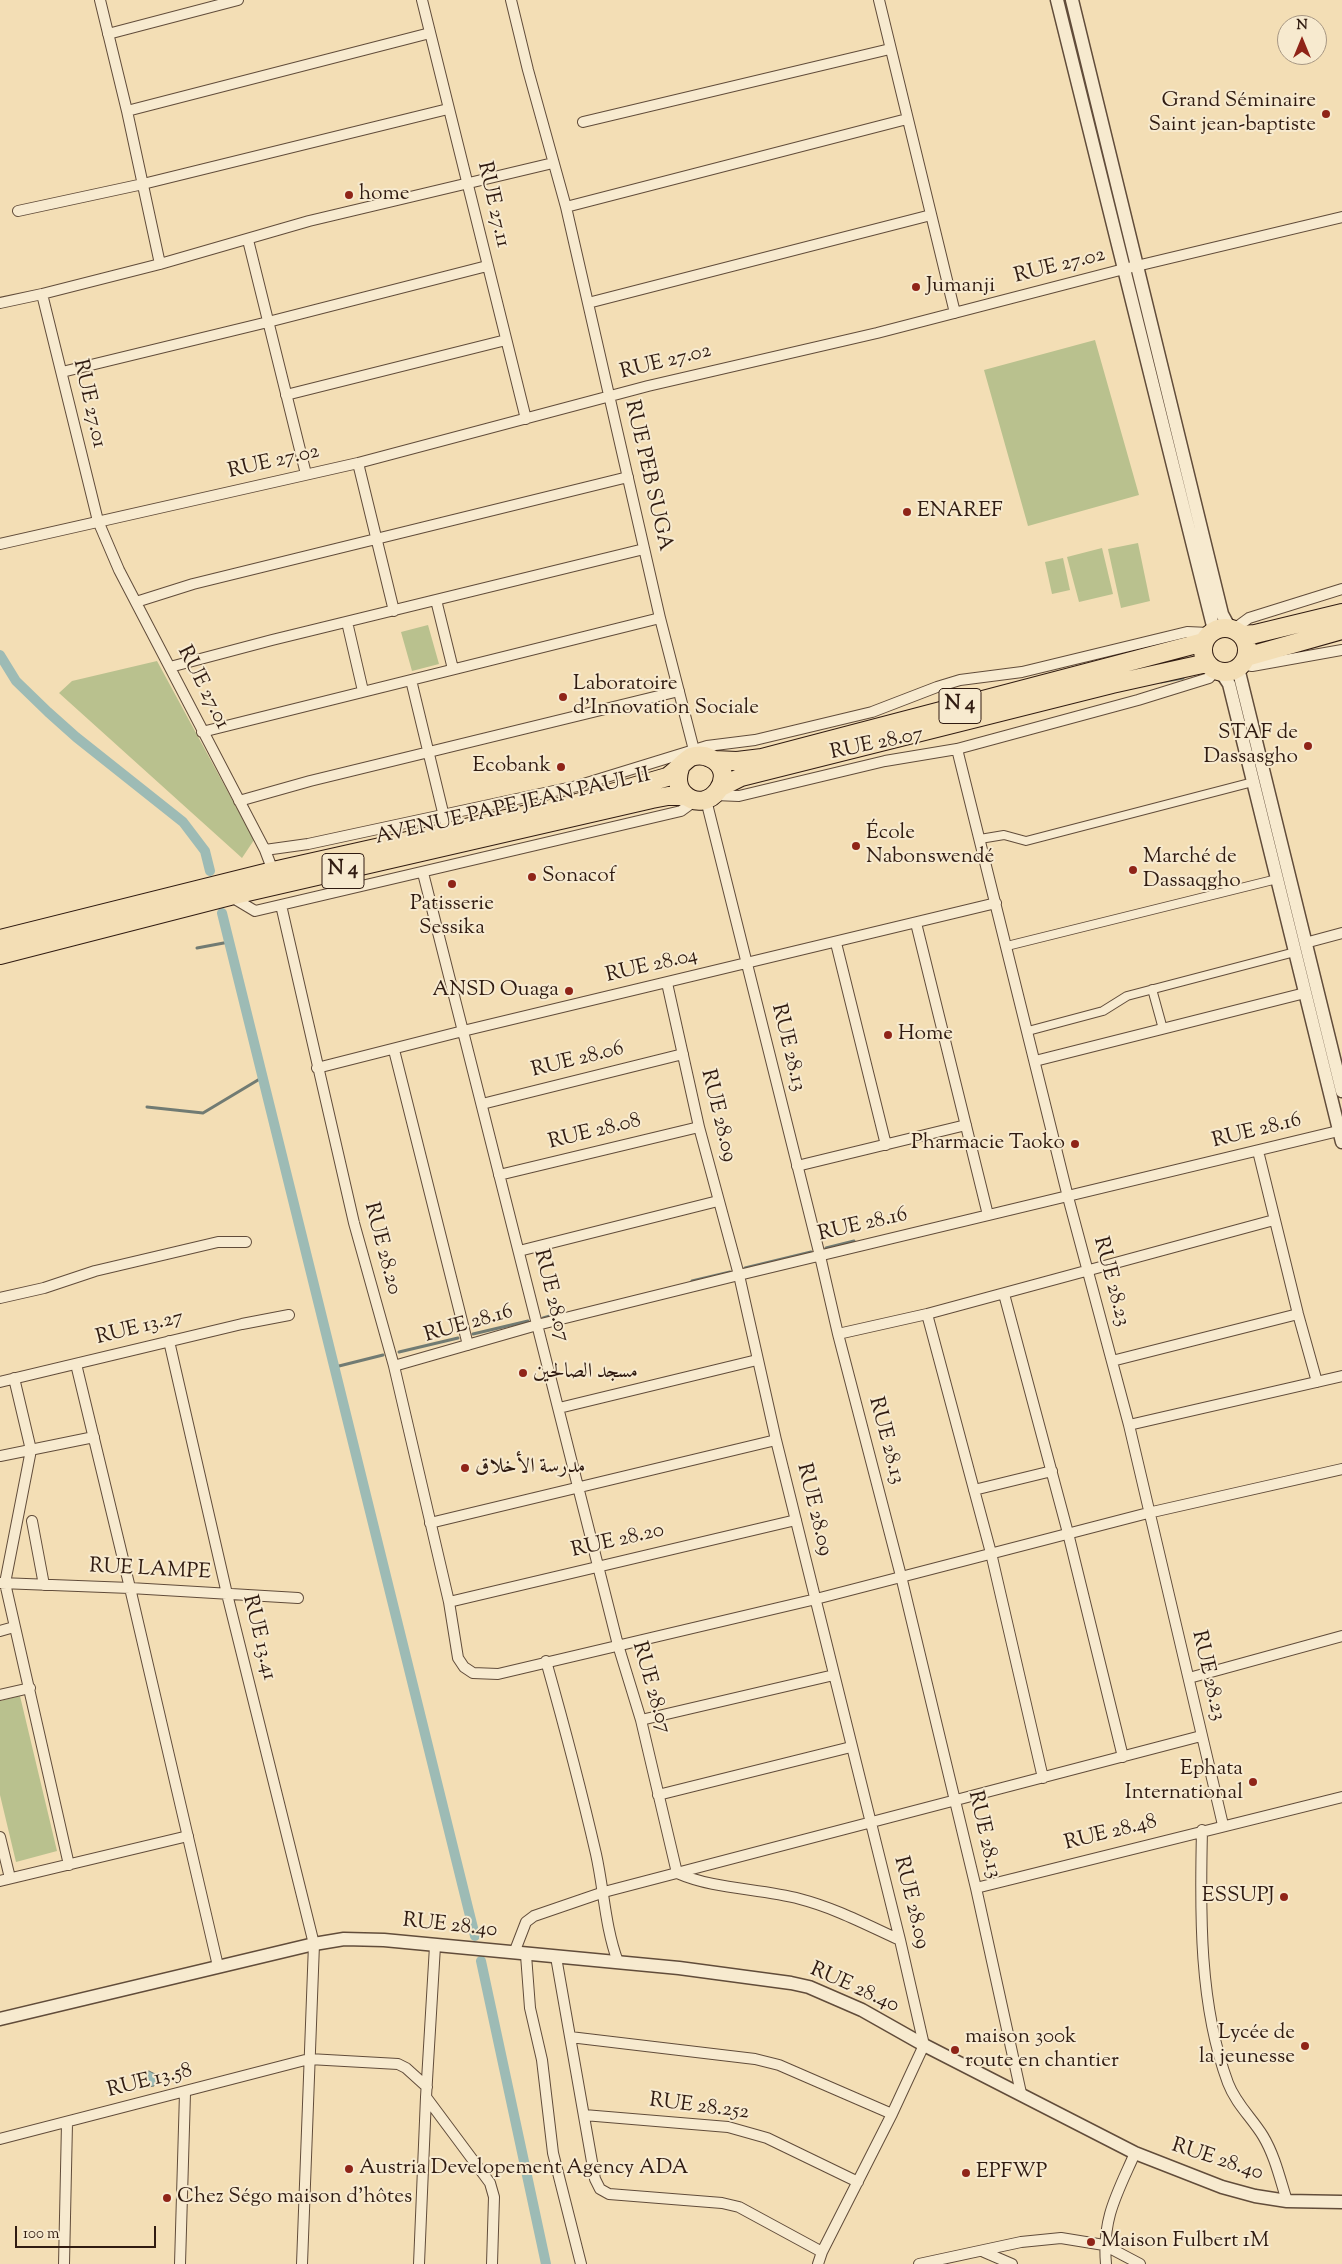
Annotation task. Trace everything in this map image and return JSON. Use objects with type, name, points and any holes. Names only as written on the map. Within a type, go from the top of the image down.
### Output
[{"type":"highway","name":"N 4","points":[[694,753],[714,760],[737,761],[762,758],[1222,633],[1255,634],[1342,613]]},
{"type":"highway","name":"AVENUE PAPE JEAN PAUL II","points":[[0,955],[230,896],[531,828],[652,798],[705,796],[742,777],[1112,684],[1228,666],[1342,630]]},
{"type":"highway","points":[[1222,633],[1247,644],[1228,666],[1203,653],[1222,633]]},
{"type":"highway","name":"AVENUE PAPE JEAN PAUL II","points":[[0,939],[273,871],[577,803],[667,777],[680,768],[694,753]]},
{"type":"highway","points":[[705,796],[722,773],[714,760]]},
{"type":"highway","name":"AVENUE PAPE JEAN PAUL II","points":[[680,768],[678,783],[705,796]]},
{"type":"street","points":[[100,0],[127,110],[160,264]]},
{"type":"street","points":[[108,34],[238,0]]},
{"type":"street","name":"RUE 27.11","points":[[422,0],[526,419]]},
{"type":"street","name":"RUE PEB SUGA","points":[[511,0],[566,207],[611,396],[660,618],[694,753]]},
{"type":"street","points":[[880,0],[890,49],[955,313]]},
{"type":"street","points":[[1057,0],[1131,268],[1222,614],[1222,633]]},
{"type":"street","points":[[1072,0],[1131,268]]},
{"type":"street","points":[[127,110],[430,33]]},
{"type":"street","points":[[583,122],[890,49]]},
{"type":"street","points":[[18,211],[143,184],[448,108]]},
{"type":"street","points":[[566,207],[907,119]]},
{"type":"street","points":[[0,303],[160,264],[310,221],[553,163]]},
{"type":"street","points":[[588,303],[931,215]]},
{"type":"street","name":"RUE 27.02","points":[[0,544],[358,463],[611,396],[1342,218]]},
{"type":"street","points":[[248,240],[306,474]]},
{"type":"street","points":[[62,372],[488,266]]},
{"type":"street","name":"RUE 27.01","points":[[42,294],[98,521],[119,570],[265,850],[273,871]]},
{"type":"street","points":[[286,395],[506,340]]},
{"type":"street","points":[[358,463],[394,611]]},
{"type":"street","points":[[136,602],[193,584],[628,477]]},
{"type":"street","points":[[170,668],[272,640],[644,549]]},
{"type":"street","points":[[265,850],[308,844],[576,786],[694,753],[872,712],[960,680],[1022,672],[1187,632],[1222,633],[1249,618],[1342,589]]},
{"type":"street","points":[[436,600],[453,669]]},
{"type":"street","points":[[202,732],[660,618]]},
{"type":"street","points":[[347,622],[363,691]]},
{"type":"street","name":"RUE 28.07","points":[[705,796],[738,796],[885,761],[957,748],[1138,700],[1209,678],[1228,666],[1252,666],[1342,650]]},
{"type":"street","points":[[1228,666],[1229,684],[1341,1134]]},
{"type":"street","points":[[1228,666],[1305,943],[1342,1092]]},
{"type":"street","points":[[412,680],[448,833]]},
{"type":"street","points":[[238,801],[428,752],[679,691]]},
{"type":"street","name":"RUE 28.23","points":[[957,748],[1068,1197],[1129,1426],[1223,1825]]},
{"type":"street","points":[[980,839],[1004,835],[1026,840],[1253,782]]},
{"type":"street","points":[[230,896],[255,912],[681,811],[705,796]]},
{"type":"street","name":"RUE 28.13","points":[[705,796],[838,1334],[901,1576],[976,1888],[1021,2094]]},
{"type":"street","name":"RUE 28.07","points":[[423,873],[618,1645],[641,1720],[677,1873]]},
{"type":"street","points":[[1007,946],[1277,879]]},
{"type":"street","name":"RUE 28.04","points":[[317,1068],[394,1050],[463,1030],[836,943],[996,903]]},
{"type":"street","name":"RUE 28.20","points":[[281,905],[354,1223],[394,1366],[449,1602],[458,1658],[464,1667],[473,1673],[498,1674],[546,1661]]},
{"type":"street","points":[[916,923],[988,1216]]},
{"type":"street","points":[[1305,943],[1342,933]]},
{"type":"street","points":[[836,943],[886,1145]]},
{"type":"street","points":[[1028,1031],[1103,1011],[1123,998],[1152,989],[1295,952]]},
{"type":"street","name":"RUE 28.09","points":[[668,983],[699,1127],[738,1274],[776,1440],[900,1940],[924,2045]]},
{"type":"street","points":[[1152,989],[1162,1029]]},
{"type":"street","points":[[1035,1060],[1305,993]]},
{"type":"street","points":[[394,1050],[468,1345]]},
{"type":"street","name":"RUE 28.06","points":[[482,1104],[683,1054]]},
{"type":"street","points":[[797,1166],[966,1125]]},
{"type":"street","name":"RUE 28.08","points":[[499,1175],[699,1127]]},
{"type":"street","name":"RUE 28.16","points":[[394,1366],[537,1325],[738,1274],[1258,1151],[1341,1134]]},
{"type":"street","points":[[1258,1151],[1298,1314],[1317,1382]]},
{"type":"street","points":[[519,1251],[718,1201]]},
{"type":"street","points":[[838,1334],[1004,1294],[1087,1269],[1274,1220]]},
{"type":"street","points":[[0,1298],[44,1288],[95,1271],[218,1242],[246,1242]]},
{"type":"street","points":[[1004,1294],[1068,1533],[1123,1757]]},
{"type":"street","points":[[927,1314],[991,1553],[1043,1778]]},
{"type":"street","points":[[1112,1361],[1298,1314]]},
{"type":"street","name":"RUE 13.27","points":[[0,1382],[168,1341],[289,1315]]},
{"type":"street","name":"RUE 13.41","points":[[168,1341],[227,1594],[314,1944],[302,2264]]},
{"type":"street","points":[[559,1408],[757,1360]]},
{"type":"street","points":[[76,1364],[218,1966]]},
{"type":"street","points":[[1129,1426],[1342,1376]]},
{"type":"street","points":[[14,1378],[31,1450],[3,1583],[30,1688],[69,1865]]},
{"type":"street","points":[[0,1456],[94,1436]]},
{"type":"street","points":[[430,1523],[776,1440]]},
{"type":"street","points":[[618,1962],[607,1928],[604,1892],[580,1781],[546,1661],[816,1598],[1148,1513],[1342,1469]]},
{"type":"street","points":[[974,1490],[1052,1471]]},
{"type":"street","name":"RUE 28.20","points":[[449,1602],[598,1565],[796,1520]]},
{"type":"street","points":[[32,1521],[44,1585]]},
{"type":"street","name":"RUE LAMPE","points":[[3,1583],[298,1598]]},
{"type":"street","points":[[0,1631],[14,1627]]},
{"type":"street","points":[[1189,1678],[1342,1636]]},
{"type":"street","points":[[641,1720],[834,1675]]},
{"type":"street","points":[[0,1695],[30,1688]]},
{"type":"street","points":[[581,2264],[553,2153],[542,2060],[520,1954],[526,1922],[534,1916],[604,1892],[1201,1736]]},
{"type":"street","points":[[658,1795],[851,1747]]},
{"type":"street","name":"RUE 28.48","points":[[976,1888],[1202,1830],[1342,1797]]},
{"type":"street","points":[[1202,1830],[1202,1937],[1213,2027],[1227,2082],[1234,2097],[1268,2144],[1287,2201]]},
{"type":"street","points":[[0,1837],[5,1880],[188,1836]]},
{"type":"street","points":[[677,1873],[695,1881],[759,1890],[801,1899],[840,1912],[900,1940]]},
{"type":"street","name":"RUE 28.40","points":[[0,2019],[218,1966],[344,1939],[365,1939],[679,1968],[809,1987],[862,2010],[924,2045],[1135,2153],[1222,2187],[1255,2196],[1287,2201],[1342,2202]]},
{"type":"street","points":[[419,2264],[435,1946]]},
{"type":"street","points":[[556,1957],[595,2179],[600,2189],[609,2194],[722,2203],[739,2207],[822,2252]]},
{"type":"street","points":[[570,2037],[755,2059],[779,2065],[892,2114]]},
{"type":"street","points":[[818,2264],[822,2252],[892,2114],[924,2045]]},
{"type":"street","name":"RUE 13.58","points":[[0,2139],[310,2059],[398,2064],[406,2068],[427,2092],[490,2183],[494,2197],[492,2264]]},
{"type":"street","points":[[180,2264],[185,2092]]},
{"type":"street","name":"RUE 28.252","points":[[584,2115],[728,2127],[749,2131],[858,2182]]},
{"type":"street","points":[[64,2264],[67,2123]]},
{"type":"street","points":[[1106,2264],[1104,2245],[1107,2218],[1135,2153]]},
{"type":"street","points":[[919,2264],[984,2252],[1021,2242],[1061,2238],[1104,2245],[1140,2264]]},
{"type":"street","points":[[984,2252],[1012,2264]]},
{"type":"green space","points":[[1095,340],[1139,495],[1028,526],[984,370]]},
{"type":"green space","points":[[1138,543],[1150,601],[1121,608],[1108,549]]},
{"type":"green space","points":[[1102,548],[1113,594],[1079,602],[1067,557]]},
{"type":"green space","points":[[1063,558],[1070,590],[1052,594],[1045,562]]},
{"type":"green space","points":[[428,625],[439,664],[412,671],[401,632]]},
{"type":"green space","points":[[157,661],[254,840],[242,858],[59,693],[72,681]]},
{"type":"green space","points":[[20,1696],[57,1851],[16,1862],[0,1795],[0,1701]]},
{"type":"water","points":[[149,2071],[155,2074],[157,2081],[154,2086],[148,2087],[145,2075]]},
{"type":"waterway","points":[[0,655],[16,681],[48,712],[76,737],[183,822],[205,851],[210,871]]},
{"type":"waterway","points":[[1161,682],[1183,678]]},
{"type":"waterway","points":[[222,913],[475,1936]]},
{"type":"waterway","points":[[197,948],[229,942]]},
{"type":"waterway","points":[[147,1107],[203,1113],[263,1077]]},
{"type":"waterway","points":[[826,1248],[854,1241]]},
{"type":"waterway","points":[[745,1268],[811,1252]]},
{"type":"waterway","points":[[692,1281],[730,1272]]},
{"type":"waterway","points":[[543,1318],[550,1316]]},
{"type":"waterway","points":[[473,1334],[528,1321]]},
{"type":"waterway","points":[[399,1352],[458,1338]]},
{"type":"waterway","points":[[335,1367],[383,1355]]},
{"type":"waterway","points":[[481,1961],[546,2264]]},
{"type":"place","name":"Grand Séminaire Saint jean-baptiste","points":[[1326,114]]},
{"type":"place","name":"home","points":[[349,195]]},
{"type":"place","name":"Jumanji","points":[[916,287]]},
{"type":"place","name":"ENAREF","points":[[907,512]]},
{"type":"place","name":"Laboratoire d'Innovation Sociale","points":[[563,697]]},
{"type":"place","name":"STAF de Dassasgho","points":[[1308,746]]},
{"type":"place","name":"Ecobank","points":[[561,767]]},
{"type":"place","name":"École Nabonswendé","points":[[856,846]]},
{"type":"place","name":"Marché de Dassaqgho","points":[[1133,870]]},
{"type":"place","name":"Sonacof","points":[[532,877]]},
{"type":"place","name":"Patisserie Sessika","points":[[452,884]]},
{"type":"place","name":"ANSD Ouaga","points":[[569,991]]},
{"type":"place","name":"Home","points":[[888,1035]]},
{"type":"place","name":"Pharmacie Taoko","points":[[1075,1144]]},
{"type":"place","name":"مسجد الصالحين","points":[[523,1373]]},
{"type":"place","name":"مدرسة الأخلاق","points":[[465,1468]]},
{"type":"place","name":"Ephata International","points":[[1253,1782]]},
{"type":"place","name":"ESSUPJ","points":[[1284,1897]]},
{"type":"place","name":"Lycée de la jeunesse","points":[[1305,2046]]},
{"type":"place","name":"maison 300k route en chantier","points":[[955,2050]]},
{"type":"place","name":"Austria Developement Agency ADA","points":[[349,2169]]},
{"type":"place","name":"EPFWP","points":[[966,2173]]},
{"type":"place","name":"Chez Ségo maison d'hôtes","points":[[167,2198]]},
{"type":"place","name":"Maison Fulbert 1M","points":[[1091,2242]]}]
